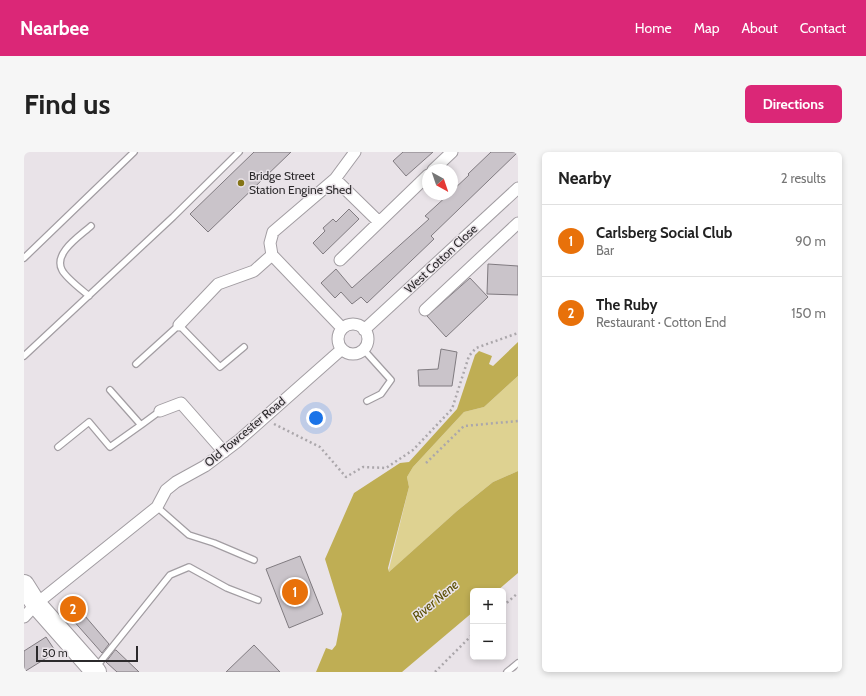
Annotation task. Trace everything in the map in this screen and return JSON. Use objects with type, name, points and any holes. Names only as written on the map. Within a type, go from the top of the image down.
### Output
[{"type":"highway","points":[[24,585],[30,610],[95,671]]},
{"type":"street","points":[[342,328],[272,255],[270,243],[273,232],[335,179],[355,152]]},
{"type":"street","points":[[439,164],[452,152]]},
{"type":"street","points":[[335,179],[379,222]]},
{"type":"street","points":[[340,260],[422,180]]},
{"type":"street","name":"West Cotton Close","points":[[364,330],[518,188]]},
{"type":"street","points":[[425,310],[518,223]]},
{"type":"street","points":[[179,325],[218,284],[254,271],[272,255]]},
{"type":"street","points":[[351,324],[358,325],[364,330],[367,338],[363,349],[353,353],[342,349],[338,340],[338,335],[342,328],[351,324]]},
{"type":"street","name":"Old Towcester Road","points":[[30,610],[157,507],[166,490],[176,482],[205,466],[224,452],[342,349]]},
{"type":"street","points":[[160,411],[181,403],[224,452]]},
{"type":"lane","points":[[24,258],[134,152]]},
{"type":"lane","points":[[24,356],[89,296],[239,152]]},
{"type":"lane","points":[[89,296],[62,270],[61,258],[67,248],[91,226]]},
{"type":"lane","points":[[136,364],[179,325],[220,367],[244,347]]},
{"type":"lane","points":[[363,349],[391,380],[381,394],[367,401]]},
{"type":"lane","points":[[110,390],[141,425]]},
{"type":"lane","points":[[58,448],[89,422],[110,447],[160,411]]},
{"type":"lane","points":[[157,507],[189,535],[214,543],[254,560]]},
{"type":"lane","points":[[95,671],[170,575],[189,567],[227,588],[258,600]]},
{"type":"lane","points":[[507,672],[518,663]]},
{"type":"path","points":[[261,419],[290,430],[320,446],[346,477],[363,467],[386,468],[413,450],[452,410],[469,356],[476,348],[518,333]]},
{"type":"path","points":[[426,463],[464,426],[518,421]]},
{"type":"path","points":[[506,603],[518,593]]},
{"type":"path","points":[[435,672],[470,637]]},
{"type":"shaded area","points":[[518,376],[518,471],[493,482],[457,511],[388,573],[409,487],[407,477],[413,467],[464,412],[484,407]]},
{"type":"water","name":"River Nene","points":[[518,342],[518,376],[484,407],[464,412],[413,467],[407,477],[409,487],[388,568],[389,572],[457,511],[493,482],[518,471],[518,573],[500,588],[470,588],[470,615],[402,672],[316,672],[326,648],[332,650],[336,645],[342,614],[325,559],[354,493],[400,463],[409,462],[457,409],[475,355],[479,351],[492,356],[489,364],[493,366]]},
{"type":"building","name":"Bridge Street Station Engine Shed","points":[[254,152],[291,152],[208,232],[190,214]]},
{"type":"building","points":[[403,152],[433,152],[406,176],[393,161]]},
{"type":"building","points":[[491,152],[518,152],[431,236],[434,239],[367,303],[361,297],[352,304],[341,292],[335,298],[321,283],[336,269],[352,288],[429,219],[425,216],[442,200],[458,200],[458,185],[469,175],[468,174]]},
{"type":"building","points":[[349,209],[359,219],[323,254],[313,243],[325,231],[323,228],[333,219],[336,222]]},
{"type":"building","points":[[488,264],[518,266],[518,295],[487,294]]},
{"type":"building","points":[[470,278],[488,297],[446,337],[427,316]]},
{"type":"building","points":[[441,349],[457,352],[452,386],[419,386],[418,370],[438,369]]},
{"type":"building","points":[[300,556],[323,614],[289,628],[266,569]]},
{"type":"building","points":[[73,602],[109,644],[102,653],[64,610]]},
{"type":"building","points":[[46,637],[56,652],[24,672],[24,651]]},
{"type":"building","points":[[254,645],[280,672],[226,672]]},
{"type":"building","points":[[115,650],[139,672],[117,672],[106,662]]},
{"type":"place","name":"Bridge Street Station Engine Shed","points":[[241,183]]},
{"type":"place","name":"Carlsberg Social Club","points":[[295,592]]},
{"type":"place","name":"The Ruby","points":[[73,609]]}]
